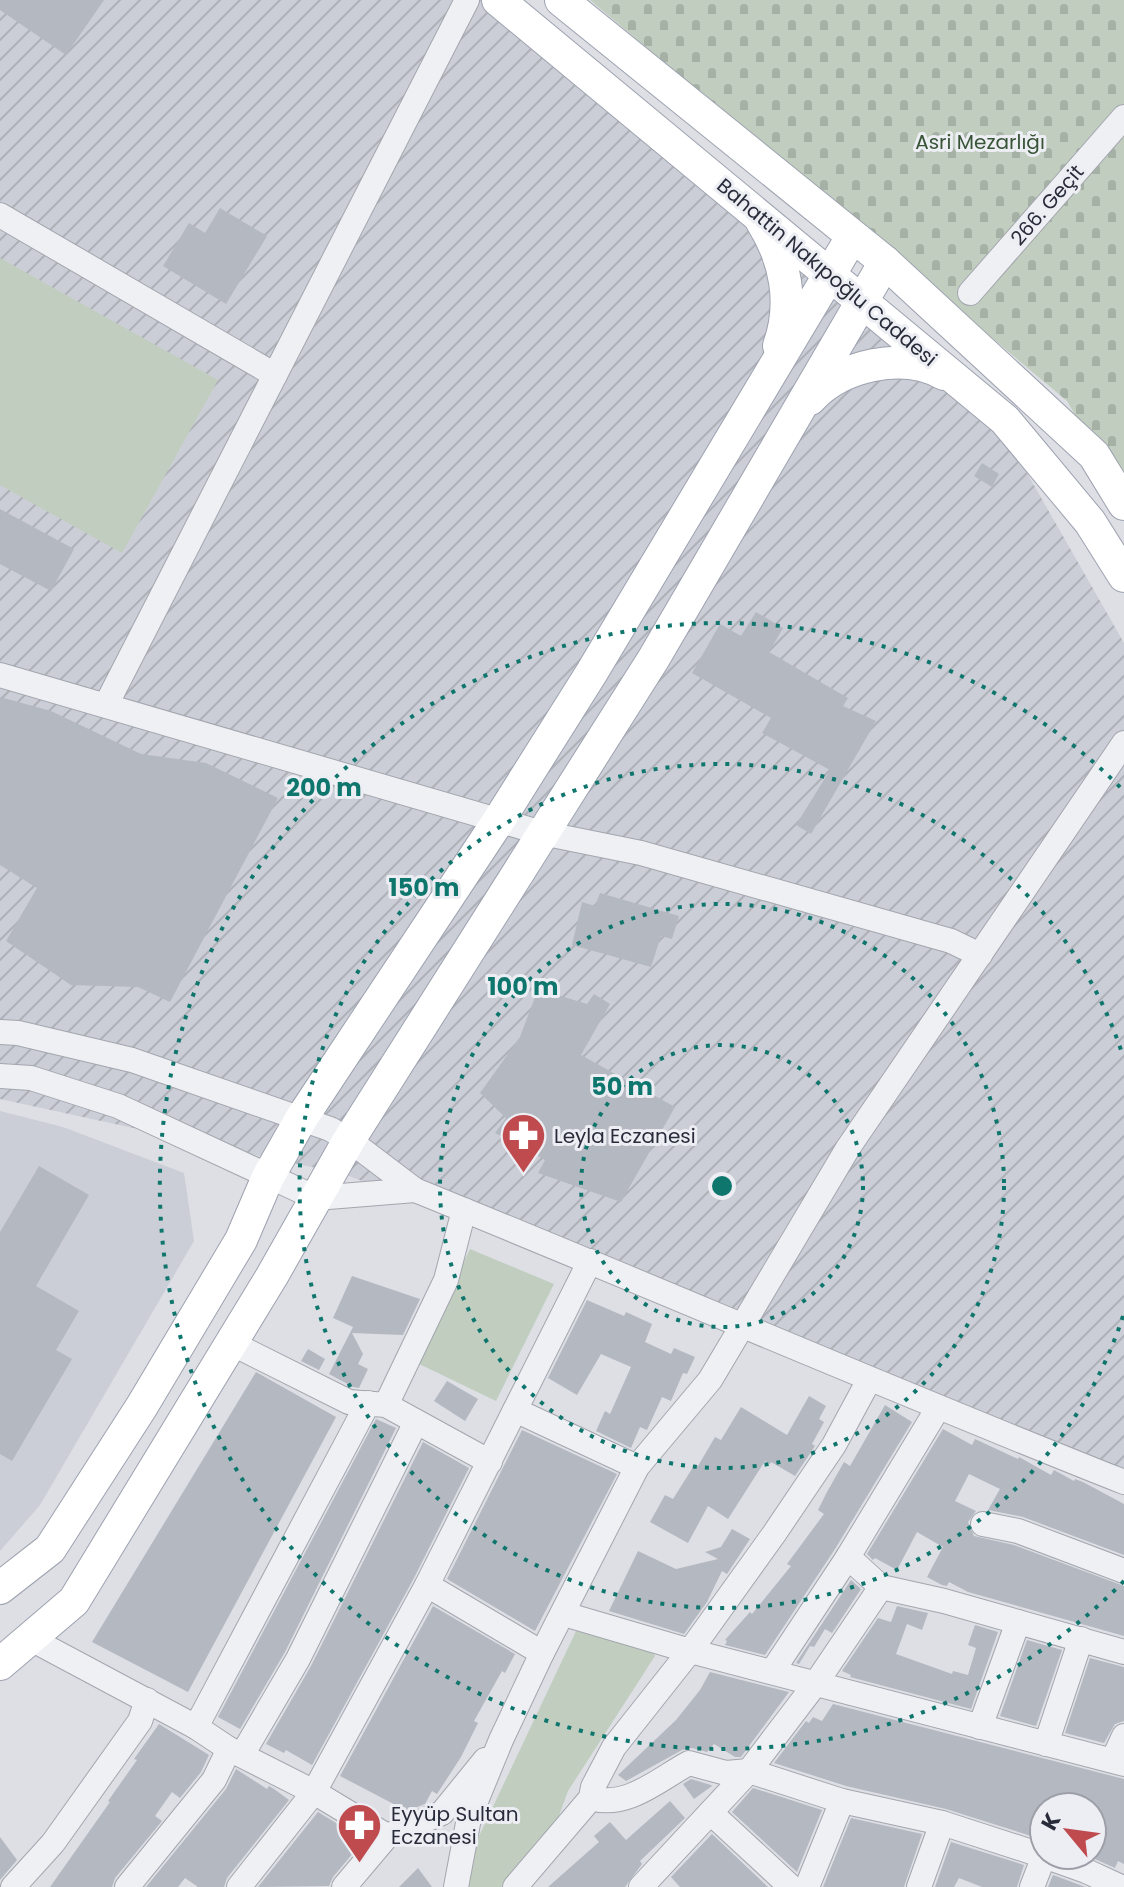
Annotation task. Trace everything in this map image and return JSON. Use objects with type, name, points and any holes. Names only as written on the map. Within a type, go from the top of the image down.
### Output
[{"type":"main road","name":"Bahattin Nakıpoğlu Caddesi","points":[[498,0],[1005,420],[1090,522],[1124,576]]},
{"type":"main road","name":"Bahattin Nakıpoğlu Caddesi","points":[[561,0],[885,262],[1094,455],[1124,504]]},
{"type":"main road","points":[[756,213],[773,239],[783,268],[787,299],[784,330],[756,396]]},
{"type":"main road","points":[[0,1588],[50,1549],[142,1406],[241,1240],[268,1177],[301,1119],[499,820],[592,672],[852,237]]},
{"type":"main road","points":[[0,1664],[74,1601],[231,1343],[349,1140],[654,658],[885,262]]},
{"type":"main road","points":[[795,416],[819,390],[840,376],[865,367],[889,363],[914,364],[939,371],[962,384]]},
{"type":"street","points":[[106,705],[467,0]]},
{"type":"street","name":"266. Geçit","points":[[970,293],[1124,117]]},
{"type":"street","points":[[0,215],[275,375]]},
{"type":"street","points":[[0,675],[542,833],[641,853],[951,941],[980,955]]},
{"type":"street","points":[[456,1887],[469,1818],[501,1740],[637,1467],[710,1380],[848,1148],[1124,743]]},
{"type":"street","points":[[0,1032],[18,1033],[132,1060],[330,1129],[415,1190],[869,1380],[1124,1482]]},
{"type":"street","points":[[0,1076],[31,1078],[118,1106],[316,1198],[415,1190]]},
{"type":"street","points":[[196,1727],[446,1280],[464,1210]]},
{"type":"street","points":[[239,1887],[314,1792],[427,1585],[590,1261]]},
{"type":"street","points":[[231,1343],[349,1402],[377,1404],[490,1462]]},
{"type":"street","points":[[515,1887],[591,1798],[593,1787],[614,1747],[690,1651],[834,1445],[869,1380]]},
{"type":"street","points":[[772,1672],[848,1557],[938,1408]]},
{"type":"street","points":[[515,1410],[637,1467]]},
{"type":"street","points":[[127,1887],[236,1752],[305,1647],[416,1422]]},
{"type":"street","points":[[983,1524],[1018,1531],[1124,1571]]},
{"type":"street","points":[[848,1557],[881,1587],[1124,1652]]},
{"type":"street","points":[[427,1585],[542,1653]]},
{"type":"street","points":[[657,1881],[749,1771],[816,1683],[881,1587]]},
{"type":"street","points":[[564,1614],[690,1651],[1118,1762],[1124,1736]]},
{"type":"street","points":[[980,1727],[1018,1622]]},
{"type":"street","points":[[31,1639],[314,1792],[387,1836]]},
{"type":"street","points":[[1046,1744],[1081,1639]]},
{"type":"street","points":[[13,1887],[53,1843],[140,1721],[147,1700]]},
{"type":"street","points":[[344,1887],[387,1836],[442,1813],[501,1740]]},
{"type":"street","points":[[591,1798],[608,1803],[630,1797],[689,1763],[726,1773],[749,1771],[842,1801],[942,1823],[1028,1851]]},
{"type":"street","points":[[807,1887],[842,1801]]},
{"type":"street","points":[[711,1813],[791,1887]]},
{"type":"street","points":[[919,1887],[942,1823]]},
{"type":"street","points":[[1086,1871],[1121,1887]]},
{"type":"shaded area","points":[[0,0],[486,0],[1003,431],[1124,643],[1124,1475],[344,1174],[0,1099]]},
{"type":"shaded area","points":[[0,1111],[63,1127],[184,1173],[194,1241],[40,1505],[0,1551]]},
{"type":"green space","name":"Asri Mezarlığı","points":[[590,0],[1124,0],[1124,498],[1067,401]]},
{"type":"green space","points":[[0,258],[218,380],[122,553],[0,485]]},
{"type":"green space","points":[[470,1249],[554,1284],[496,1401],[415,1362]]},
{"type":"green space","points":[[577,1629],[652,1648],[655,1656],[568,1791],[555,1827],[501,1887],[468,1887],[472,1851]]},
{"type":"building","points":[[0,0],[104,0],[66,55],[0,10]]},
{"type":"building","points":[[220,208],[267,236],[226,304],[163,266],[189,223],[205,233]]},
{"type":"building","points":[[982,463],[999,474],[992,487],[974,476]]},
{"type":"building","points":[[0,509],[74,549],[51,591],[0,564]]},
{"type":"building","points":[[756,612],[783,628],[769,652],[848,698],[843,706],[876,721],[811,834],[796,825],[830,770],[762,733],[771,718],[692,673],[720,624],[741,636]]},
{"type":"building","points":[[0,697],[51,711],[141,754],[206,763],[278,798],[170,1002],[138,987],[71,985],[6,941],[37,888],[0,865]]},
{"type":"building","points":[[600,893],[679,916],[672,939],[661,936],[651,967],[572,945],[582,902],[595,906]]},
{"type":"building","points":[[538,989],[587,1004],[594,994],[610,1004],[581,1055],[675,1107],[621,1202],[538,1173],[545,1160],[495,1133],[506,1118],[480,1093],[520,1037]]},
{"type":"building","points":[[39,1166],[89,1195],[36,1286],[79,1311],[56,1350],[72,1359],[12,1461],[0,1454],[0,1232]]},
{"type":"building","points":[[352,1276],[420,1299],[403,1335],[352,1333],[363,1354],[358,1364],[368,1369],[359,1388],[329,1374],[353,1327],[333,1318]]},
{"type":"building","points":[[587,1300],[652,1324],[645,1342],[671,1354],[674,1348],[695,1357],[687,1374],[683,1373],[671,1401],[662,1397],[647,1430],[640,1427],[631,1448],[596,1431],[605,1411],[610,1414],[631,1367],[601,1354],[577,1395],[548,1378]]},
{"type":"building","points":[[308,1349],[325,1359],[319,1370],[301,1361]]},
{"type":"building","points":[[256,1372],[336,1417],[188,1692],[92,1642]]},
{"type":"building","points":[[447,1381],[478,1399],[465,1421],[434,1401]]},
{"type":"building","points":[[809,1396],[826,1406],[819,1419],[824,1422],[812,1444],[815,1446],[795,1476],[765,1461],[728,1519],[708,1506],[688,1543],[650,1522],[665,1495],[673,1499],[715,1437],[721,1440],[741,1407],[787,1435]]},
{"type":"building","points":[[885,1405],[912,1422],[835,1549],[765,1655],[725,1645],[725,1640],[750,1612],[752,1614],[791,1566],[787,1564],[824,1514],[818,1510],[844,1462],[850,1466]]},
{"type":"building","points":[[376,1419],[396,1428],[285,1652],[240,1729],[218,1717]]},
{"type":"building","points":[[943,1429],[972,1445],[975,1439],[1019,1457],[1051,1475],[1054,1470],[1074,1481],[1083,1482],[1124,1504],[1124,1555],[1023,1517],[988,1510],[1000,1489],[969,1474],[955,1501],[976,1511],[968,1522],[974,1536],[1014,1545],[1124,1586],[1124,1636],[968,1592],[949,1582],[947,1586],[942,1585],[927,1577],[943,1547],[917,1532],[897,1570],[875,1558],[873,1560],[867,1554]]},
{"type":"building","points":[[522,1430],[617,1474],[535,1631],[447,1579]]},
{"type":"building","points":[[423,1442],[469,1468],[414,1578],[312,1765],[286,1750],[284,1753],[266,1744],[311,1666]]},
{"type":"building","points":[[732,1529],[750,1539],[727,1574],[722,1571],[707,1602],[684,1634],[609,1611],[638,1551],[676,1569],[718,1559],[705,1552],[721,1547]]},
{"type":"building","points":[[851,1580],[861,1589],[832,1633],[825,1629],[814,1647],[810,1646],[799,1664],[796,1663]]},
{"type":"building","points":[[433,1606],[515,1654],[474,1721],[478,1723],[461,1757],[437,1794],[432,1791],[425,1804],[407,1811],[340,1776]]},
{"type":"building","points":[[897,1606],[928,1613],[922,1630],[907,1624],[896,1654],[952,1674],[953,1671],[968,1675],[976,1648],[968,1645],[975,1625],[998,1632],[971,1709],[850,1677],[842,1671],[878,1618],[891,1622]]},
{"type":"building","points":[[1027,1640],[1062,1650],[1036,1726],[1000,1716]]},
{"type":"building","points":[[1090,1658],[1124,1667],[1124,1721],[1115,1724],[1104,1743],[1065,1733]]},
{"type":"building","points":[[710,1672],[789,1692],[741,1757],[735,1757],[714,1744],[707,1752],[692,1748],[682,1750],[626,1781],[618,1775],[676,1720]]},
{"type":"building","points":[[833,1704],[1124,1779],[1124,1864],[1118,1861],[1115,1868],[1108,1865],[1108,1791],[1028,1791],[1028,1835],[946,1809],[846,1786],[774,1763],[806,1721],[809,1723],[813,1717],[822,1721]]},
{"type":"building","points":[[159,1724],[209,1755],[201,1772],[180,1798],[172,1792],[155,1816],[162,1821],[115,1878],[112,1887],[50,1887],[110,1802],[137,1760],[134,1759]]},
{"type":"building","points":[[236,1769],[289,1800],[227,1878],[224,1887],[198,1887],[185,1878],[178,1887],[146,1887],[226,1789]]},
{"type":"building","points":[[691,1779],[712,1786],[694,1799],[683,1784]]},
{"type":"building","points":[[753,1788],[822,1810],[797,1872],[732,1812]]},
{"type":"building","points":[[670,1801],[685,1818],[640,1861],[642,1864],[625,1887],[548,1887],[599,1842],[594,1836],[610,1822],[626,1840]]},
{"type":"building","points":[[318,1812],[364,1840],[329,1886],[258,1887]]},
{"type":"building","points":[[851,1818],[922,1834],[904,1887],[823,1887]]},
{"type":"building","points":[[712,1834],[768,1887],[680,1887],[671,1877]]},
{"type":"building","points":[[0,1837],[17,1860],[0,1880]]},
{"type":"building","points":[[951,1842],[1024,1865],[1017,1887],[982,1887],[959,1878],[954,1887],[935,1887]]},
{"type":"building","points":[[418,1868],[432,1887],[399,1887]]},
{"type":"building","points":[[1053,1875],[1080,1885],[1085,1887],[1048,1887]]},
{"type":"place","name":"Leyla Eczanesi","points":[[523,1175]]},
{"type":"place","name":"Eyyüp Sultan Eczanesi","points":[[360,1865]]}]
